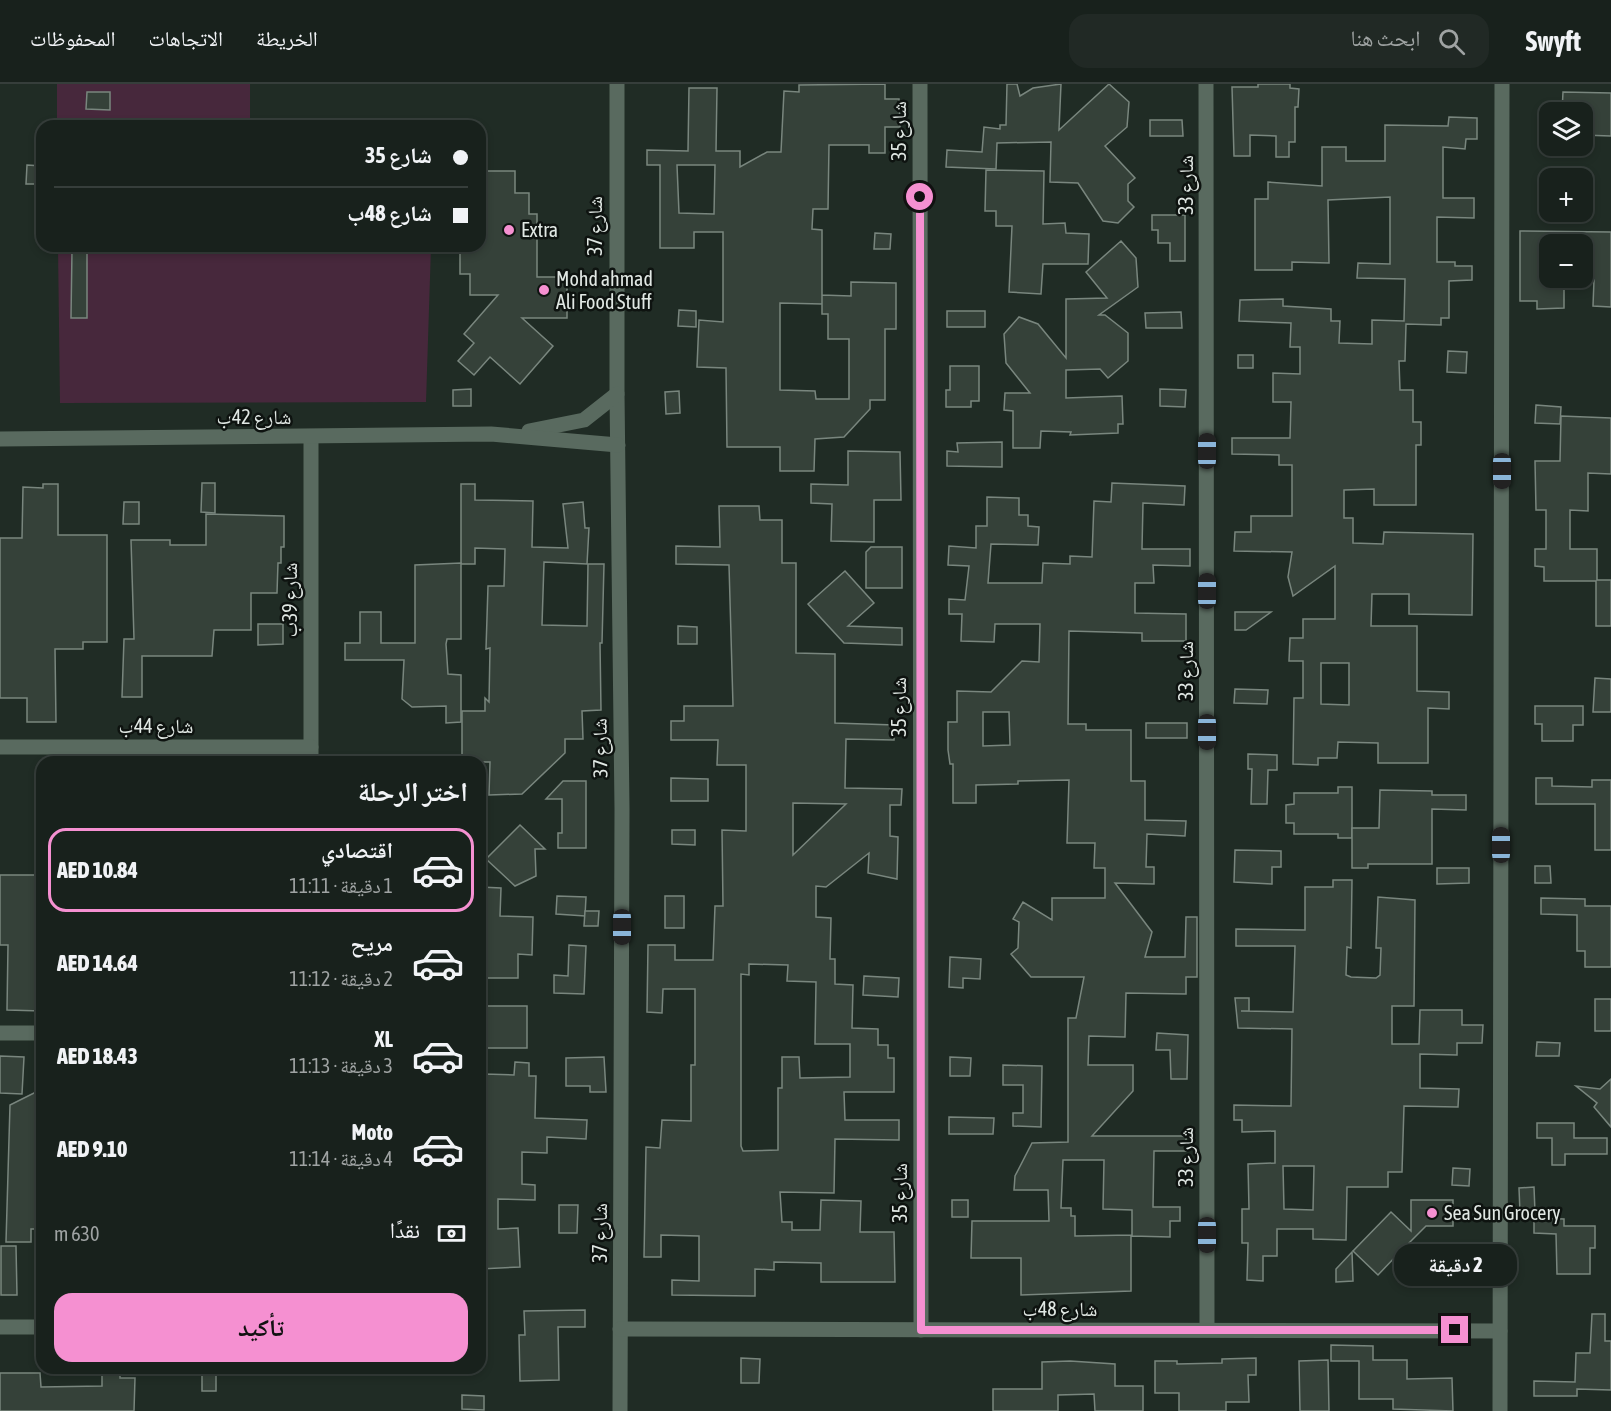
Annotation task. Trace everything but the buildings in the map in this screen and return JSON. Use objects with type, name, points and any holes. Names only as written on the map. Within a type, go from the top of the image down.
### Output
[{"type":"street","name":"شارع 37","points":[[617,84],[617,394],[622,809],[620,1411]]},
{"type":"street","name":"شارع 35","points":[[920,84],[921,1330]]},
{"type":"street","name":"شارع 33","points":[[1206,84],[1207,1329]]},
{"type":"street","points":[[1500,1411],[1502,84]]},
{"type":"street","name":"شارع 42ب","points":[[508,435],[584,420],[617,394]]},
{"type":"street","name":"شارع 42ب","points":[[0,439],[508,435],[618,445]]},
{"type":"street","name":"شارع 39ب","points":[[311,438],[311,755]]},
{"type":"street","name":"شارع 44ب","points":[[0,747],[311,755]]},
{"type":"street","points":[[0,1033],[36,1033]]},
{"type":"street","points":[[0,1327],[36,1327]]},
{"type":"street","name":"شارع 48ب","points":[[620,1329],[1500,1330]]},
{"type":"shaded area","points":[[57,84],[250,84],[250,120],[57,120]]},
{"type":"shaded area","points":[[58,252],[431,252],[426,402],[60,403]]},
{"type":"place","name":"Extra","points":[[509,230]]},
{"type":"place","name":"Mohd ahmad Ali Food Stuff","points":[[544,290]]},
{"type":"place","name":"Sea Sun Grocery","points":[[1432,1213]]},
{"type":"route","points":[[920,197],[921,1330],[1455,1330]]}]
